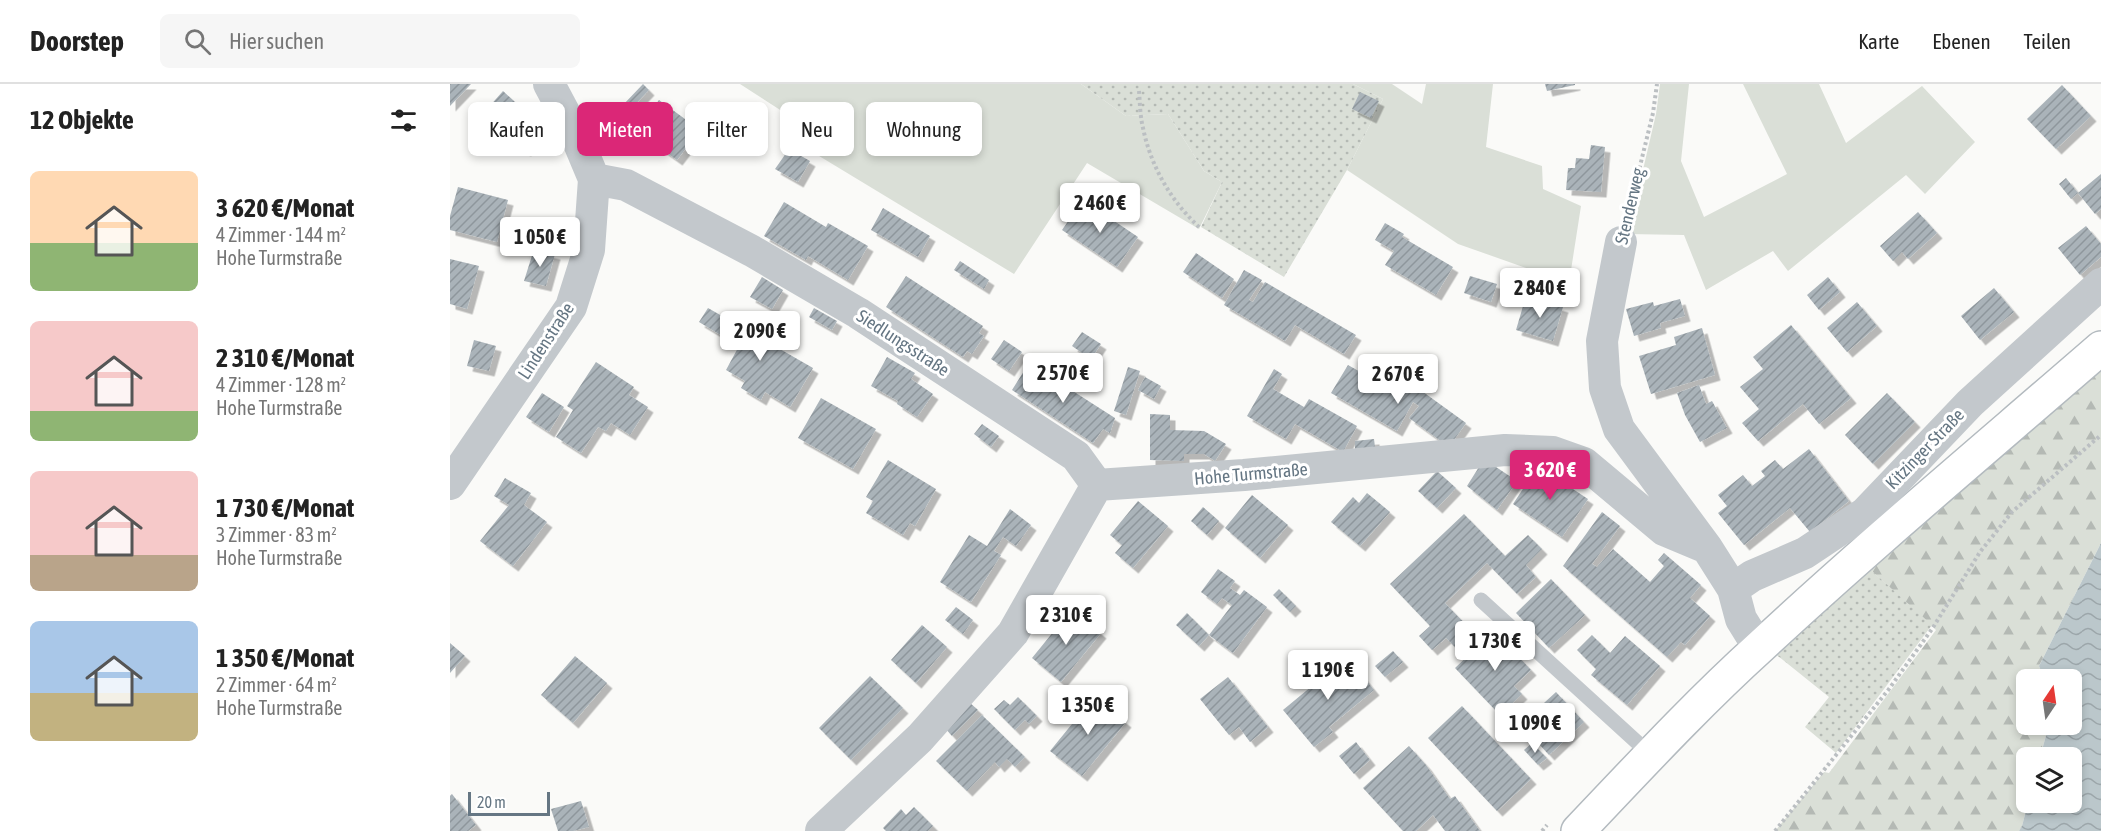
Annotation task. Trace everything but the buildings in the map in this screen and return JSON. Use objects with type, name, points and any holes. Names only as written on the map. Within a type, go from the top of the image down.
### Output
[{"type":"main road","points":[[1578,831],[1758,648],[1892,528],[2101,348]]},
{"type":"street","points":[[549,84],[573,129],[594,179]]},
{"type":"street","name":"Lindenstraße","points":[[455,466],[571,307],[589,250],[594,179]]},
{"type":"street","name":"Siedlungsstraße","points":[[594,179],[626,185],[752,251],[858,313],[1076,456],[1097,485]]},
{"type":"street","name":"Stenderweg","points":[[1622,243],[1602,341],[1605,388],[1619,429],[1707,548]]},
{"type":"street","name":"Kitzinger Straße","points":[[1732,589],[1752,576],[1805,553],[1864,513],[1970,403],[2101,284]]},
{"type":"street","name":"Hohe Turmstraße","points":[[1097,485],[1244,475],[1505,450],[1553,452],[1584,463],[1664,530],[1707,548]]},
{"type":"street","points":[[820,831],[920,738],[1013,633],[1097,485]]},
{"type":"street","points":[[1707,548],[1732,589],[1741,619],[1758,648]]},
{"type":"lane","points":[[1481,600],[1651,755]]},
{"type":"path","name":"Stenderweg","points":[[1622,243],[1653,113],[1657,84]]},
{"type":"path","points":[[1139,91],[1143,128],[1151,156],[1172,198],[1200,228]]},
{"type":"path","points":[[1775,831],[1895,680],[1932,629],[1980,552],[2012,512],[2101,435]]},
{"type":"green space","points":[[740,84],[1081,84],[1126,116],[1168,114],[1204,171],[1222,182],[1199,229],[1087,163],[1014,274],[819,156],[854,156],[854,102],[780,102],[780,110]]},
{"type":"green space","points":[[1081,84],[1353,84],[1383,99],[1347,170],[1284,277],[1201,227],[1222,182],[1204,171],[1168,114],[1126,116]]},
{"type":"green space","points":[[1353,84],[1392,84],[1422,104],[1426,84],[1493,84],[1486,147],[1542,166],[1543,189],[1581,206],[1569,283],[1458,244],[1347,170],[1383,99]]},
{"type":"green space","points":[[1660,84],[1689,84],[1681,161],[1704,217],[1787,174],[1743,84],[1819,84],[1846,143],[1922,86],[1975,142],[1925,194],[1906,175],[1788,271],[1773,251],[1706,290],[1684,235],[1628,234],[1656,114]]},
{"type":"green space","points":[[2101,357],[2101,543],[2039,666],[2040,669],[2016,669],[2016,735],[2046,735],[2043,747],[2016,747],[2016,813],[2025,813],[2019,831],[1775,831],[1824,772],[1829,773],[1936,630],[1863,563]]},
{"type":"green space","points":[[1863,563],[1932,625],[1836,753],[1805,727],[1829,697],[1768,648]]},
{"type":"water","points":[[2101,543],[2101,831],[2019,831],[2025,813],[2082,813],[2082,747],[2043,747],[2046,735],[2082,735],[2082,669],[2040,669],[2039,666]]}]
